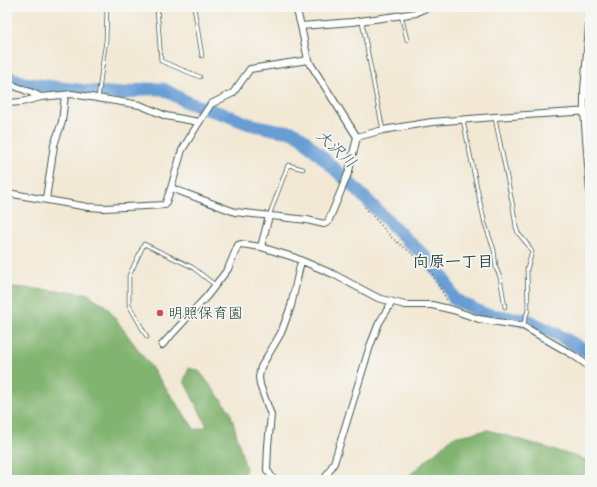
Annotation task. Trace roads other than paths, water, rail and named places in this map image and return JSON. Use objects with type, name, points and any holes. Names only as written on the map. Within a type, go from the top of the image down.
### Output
[{"type":"street","points":[[171,188],[235,212],[307,220],[324,224],[328,222],[349,171],[357,137],[308,60],[296,7]]},
{"type":"street","points":[[301,26],[362,21],[416,13],[431,7]]},
{"type":"street","points":[[590,13],[584,91],[587,111],[590,192]]},
{"type":"street","points":[[7,193],[99,208],[158,206],[166,204],[182,150],[211,104],[233,93],[250,70],[308,60]]},
{"type":"street","points":[[7,83],[41,97]]},
{"type":"street","points":[[7,103],[22,102],[41,97],[65,96],[72,94],[140,105],[166,116],[199,122]]},
{"type":"street","points":[[46,199],[54,145],[62,122],[65,96]]},
{"type":"street","points":[[357,137],[383,130],[432,122],[587,111]]},
{"type":"street","points":[[261,247],[268,216]]},
{"type":"street","points":[[162,345],[207,296],[228,268],[238,245],[241,244],[261,247],[302,260],[333,274],[378,298],[405,305],[432,305],[453,310],[479,319],[523,326],[590,366]]},
{"type":"street","points":[[274,480],[267,470],[271,416],[260,385],[259,377],[261,367],[281,333],[292,306],[302,260]]},
{"type":"street","points":[[324,480],[334,463],[370,346],[379,323],[392,302]]},
{"type":"lane","points":[[98,99],[106,41],[107,7]]},
{"type":"lane","points":[[157,7],[162,63],[200,77]]},
{"type":"lane","points":[[194,7],[202,56]]},
{"type":"lane","points":[[402,15],[407,40]]},
{"type":"lane","points":[[362,21],[374,91],[383,130]]},
{"type":"lane","points":[[495,117],[516,227],[518,233],[532,252],[527,269],[528,310],[523,326]]},
{"type":"lane","points":[[463,120],[485,224],[494,250],[496,268],[500,277],[505,307]]},
{"type":"lane","points":[[268,216],[288,165],[303,169]]},
{"type":"lane","points":[[148,338],[129,305],[129,276],[144,244],[192,267],[215,285]]},
{"type":"waterway","name":"大沢川","points":[[7,76],[23,83],[85,91],[123,94],[144,89],[163,89],[189,103],[249,124],[293,132],[302,138],[425,256],[442,275],[454,299],[484,314],[523,320],[525,319],[590,353]]},
{"type":"place","name":"明照保育園","points":[[160,313]]},
{"type":"district","name":"向原一丁目","points":[[453,262]]}]
